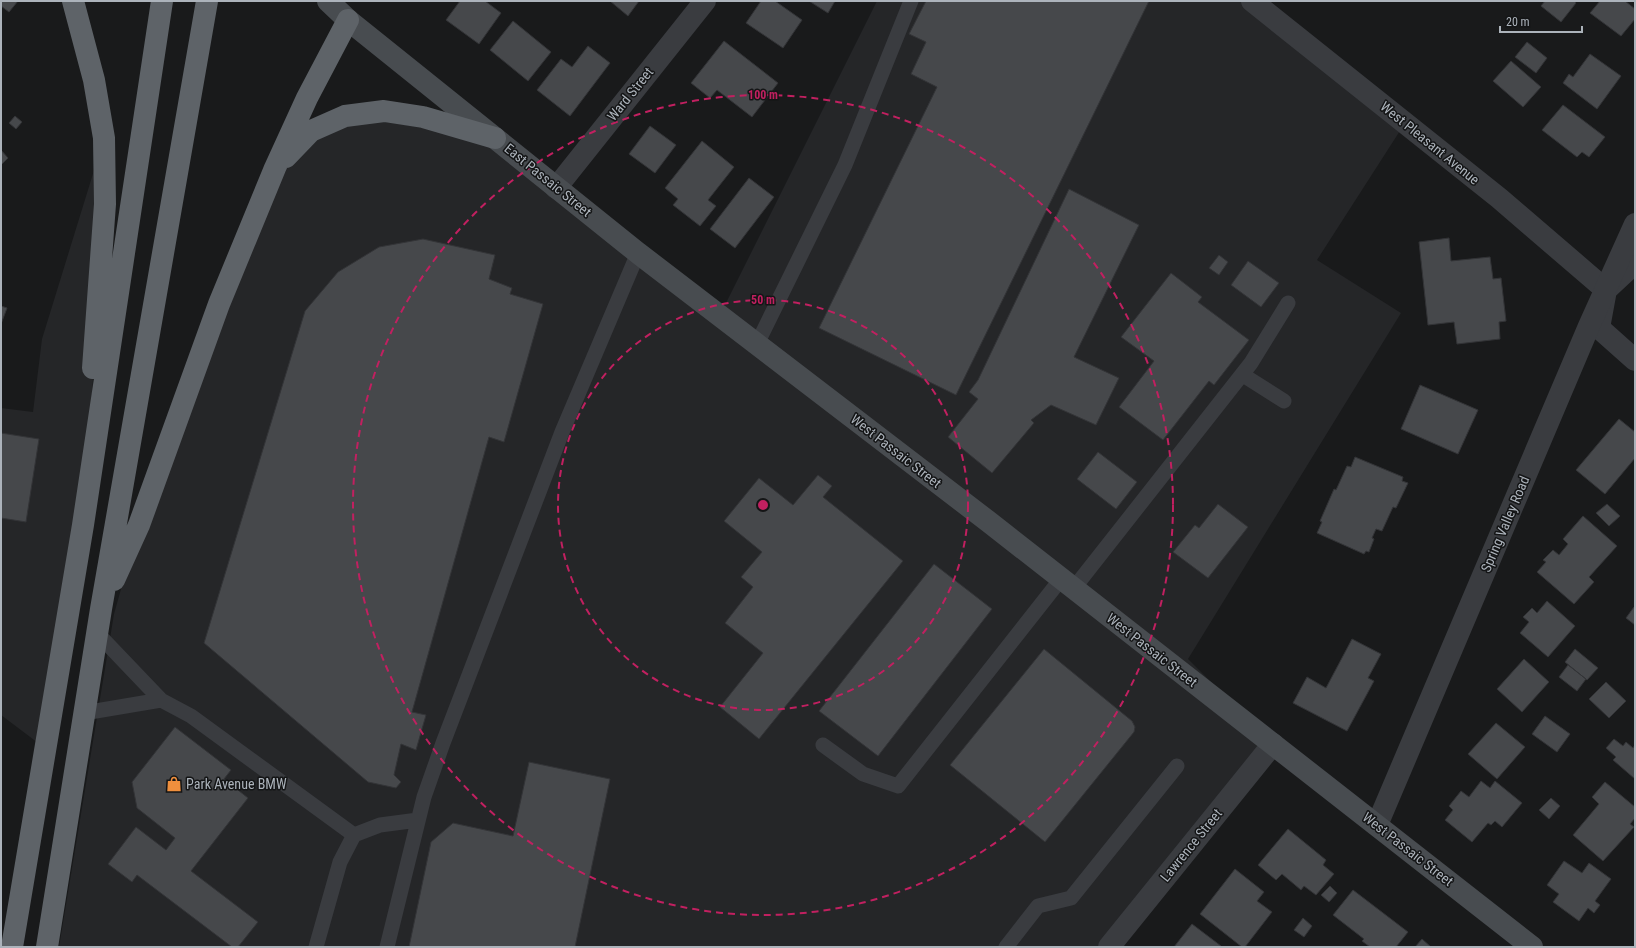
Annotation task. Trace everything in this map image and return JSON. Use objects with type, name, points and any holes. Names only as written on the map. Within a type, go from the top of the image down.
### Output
[{"type":"highway","points":[[74,1],[94,80],[104,138],[105,204],[83,525]]},
{"type":"highway","points":[[9,938],[83,525],[162,1]]},
{"type":"highway","points":[[47,947],[101,609],[205,8]]},
{"type":"highway","points":[[101,609],[139,525],[219,304],[275,168],[307,98],[348,20]]},
{"type":"highway","points":[[275,168],[311,131],[345,116],[384,111],[423,117],[496,138]]},
{"type":"main road","name":"East Passaic Street","points":[[328,1],[348,20],[556,188],[764,350]]},
{"type":"main road","name":"West Passaic Street","points":[[764,350],[1068,584],[1272,744],[1378,824],[1532,947]]},
{"type":"street","name":"Ward Street","points":[[556,188],[705,1]]},
{"type":"street","name":"West Pleasant Avenue","points":[[1252,1],[1499,198],[1606,290]]},
{"type":"street","name":"Spring Valley Road","points":[[1378,824],[1635,224]]},
{"type":"street","points":[[1635,263],[1606,290],[1600,328],[1635,360]]},
{"type":"street","name":"Lawrence Street","points":[[1109,947],[1272,744]]},
{"type":"lane","points":[[764,350],[845,165],[911,1]]},
{"type":"lane","points":[[387,947],[424,797],[443,743],[560,439],[638,253]]},
{"type":"lane","points":[[823,745],[864,774],[898,786],[1242,374],[1288,303]]},
{"type":"lane","points":[[1242,374],[1284,401]]},
{"type":"lane","points":[[98,632],[161,700],[191,716],[354,835]]},
{"type":"lane","points":[[84,714],[161,700]]},
{"type":"lane","points":[[1006,947],[1038,906],[1071,898],[1177,766]]},
{"type":"lane","points":[[316,947],[340,862],[354,835],[380,825],[418,820]]},
{"type":"shaded area","points":[[877,1],[1252,1],[1405,123],[1317,260],[1401,313],[1188,659],[1273,744],[1109,947],[59,947],[114,614],[139,525],[275,168],[345,116],[495,138],[720,315]]},
{"type":"shaded area","points":[[104,138],[105,204],[83,525],[46,749],[1,715],[1,408],[33,412],[42,339]]},
{"type":"building","points":[[1,1],[18,1],[9,12],[1,6]]},
{"type":"building","points":[[460,1],[485,1],[501,13],[479,44],[446,20]]},
{"type":"building","points":[[610,1],[639,1],[628,16]]},
{"type":"building","points":[[761,1],[775,1],[802,20],[783,48],[746,23]]},
{"type":"building","points":[[809,1],[835,1],[828,13]]},
{"type":"building","points":[[926,1],[1149,1],[956,395],[819,328],[937,87],[911,74],[926,42],[909,34]]},
{"type":"building","points":[[1545,1],[1574,1],[1576,3],[1561,22],[1541,6]]},
{"type":"building","points":[[1600,1],[1625,1],[1635,9],[1635,19],[1621,36],[1590,13]]},
{"type":"building","points":[[513,21],[551,52],[528,81],[490,50]]},
{"type":"building","points":[[724,41],[778,83],[752,117],[717,90],[710,98],[691,83]]},
{"type":"building","points":[[1527,42],[1547,58],[1536,73],[1515,57]]},
{"type":"building","points":[[588,46],[610,63],[570,116],[537,90],[561,59],[572,67]]},
{"type":"building","points":[[1590,54],[1621,76],[1597,109],[1563,83],[1569,74],[1573,77]]},
{"type":"building","points":[[1511,61],[1541,87],[1523,107],[1493,81]]},
{"type":"building","points":[[1563,105],[1605,137],[1589,157],[1582,152],[1577,157],[1542,130]]},
{"type":"building","points":[[15,116],[22,122],[16,129],[9,123]]},
{"type":"building","points":[[650,126],[676,145],[655,173],[629,154]]},
{"type":"building","points":[[702,141],[734,167],[708,200],[716,206],[700,226],[673,205],[678,199],[665,188]]},
{"type":"building","points":[[1,150],[8,158],[1,165]]},
{"type":"building","points":[[749,178],[774,197],[735,248],[710,229]]},
{"type":"building","points":[[1069,189],[1139,225],[1074,357],[1119,378],[1096,425],[1051,405],[1031,420],[1034,423],[992,473],[948,437],[978,399],[969,392],[978,380]]},
{"type":"building","points":[[1449,238],[1451,261],[1490,257],[1493,279],[1501,278],[1506,321],[1499,322],[1500,339],[1457,344],[1454,322],[1428,325],[1419,242]]},
{"type":"building","points":[[423,239],[495,255],[489,279],[512,288],[510,294],[543,304],[504,442],[489,437],[412,712],[426,715],[416,750],[401,744],[394,775],[401,782],[396,788],[368,782],[204,643],[305,311],[338,272],[379,247]]},
{"type":"building","points":[[1219,255],[1228,262],[1219,275],[1209,268]]},
{"type":"building","points":[[1248,261],[1279,283],[1261,307],[1231,285]]},
{"type":"building","points":[[1171,273],[1202,297],[1198,302],[1249,340],[1214,385],[1209,381],[1163,440],[1119,407],[1154,361],[1121,337]]},
{"type":"building","points":[[1,306],[7,308],[1,324]]},
{"type":"building","points":[[1420,385],[1478,410],[1458,454],[1401,429]]},
{"type":"building","points":[[1619,419],[1635,432],[1635,458],[1605,494],[1576,470]]},
{"type":"building","points":[[1,433],[39,439],[26,522],[1,518]]},
{"type":"building","points":[[1098,452],[1137,482],[1116,509],[1077,479]]},
{"type":"building","points":[[1355,457],[1403,477],[1402,481],[1408,483],[1396,508],[1393,507],[1382,531],[1376,529],[1372,538],[1374,539],[1369,552],[1366,551],[1364,554],[1317,533],[1322,522],[1320,521],[1334,489],[1336,490],[1347,466],[1351,467]]},
{"type":"building","points":[[818,475],[832,486],[823,497],[903,561],[759,739],[720,707],[763,653],[725,623],[753,587],[741,577],[762,552],[724,521],[759,478],[793,505]]},
{"type":"building","points":[[1218,504],[1248,527],[1208,578],[1173,552],[1195,525],[1199,528]]},
{"type":"building","points":[[1607,504],[1620,516],[1609,526],[1596,513]]},
{"type":"building","points":[[1583,516],[1617,546],[1589,577],[1594,582],[1574,604],[1537,572],[1546,562],[1543,560],[1553,550],[1559,555],[1568,544],[1563,539]]},
{"type":"building","points":[[934,564],[992,609],[878,756],[819,711]]},
{"type":"building","points":[[1547,601],[1575,626],[1548,657],[1520,633],[1529,622],[1523,617],[1532,608],[1537,613]]},
{"type":"building","points":[[1635,607],[1635,625],[1626,618]]},
{"type":"building","points":[[1352,639],[1381,654],[1368,678],[1374,681],[1347,731],[1293,703],[1307,677],[1326,688]]},
{"type":"building","points":[[1044,649],[1132,721],[1135,727],[1134,732],[1045,842],[950,765]]},
{"type":"building","points":[[1575,649],[1598,668],[1587,680],[1565,662]]},
{"type":"building","points":[[1524,659],[1549,682],[1522,712],[1497,689]]},
{"type":"building","points":[[1568,665],[1586,679],[1577,691],[1559,677]]},
{"type":"building","points":[[1606,682],[1626,701],[1609,718],[1589,699]]},
{"type":"building","points":[[1545,716],[1570,734],[1557,752],[1532,734]]},
{"type":"building","points":[[1496,723],[1525,747],[1497,779],[1468,754]]},
{"type":"building","points":[[175,727],[231,770],[224,779],[248,798],[191,871],[258,922],[238,947],[232,947],[137,875],[132,882],[108,864],[136,827],[166,850],[175,838],[137,808],[132,782]]},
{"type":"building","points":[[1614,739],[1623,746],[1626,742],[1633,748],[1635,745],[1635,779],[1613,760],[1616,757],[1606,748]]},
{"type":"building","points":[[529,762],[610,779],[575,947],[409,947],[431,842],[453,823],[513,836]]},
{"type":"building","points":[[1481,781],[1490,788],[1495,781],[1522,803],[1502,827],[1495,821],[1491,825],[1488,823],[1472,842],[1445,820],[1453,810],[1449,806],[1461,791],[1469,797]]},
{"type":"building","points":[[1605,782],[1635,807],[1635,818],[1630,824],[1634,827],[1603,861],[1573,835],[1599,804],[1592,797]]},
{"type":"building","points":[[1551,798],[1560,806],[1549,819],[1539,810]]},
{"type":"building","points":[[1288,829],[1326,860],[1323,865],[1334,874],[1316,895],[1304,886],[1301,890],[1282,874],[1276,880],[1258,865]]},
{"type":"building","points":[[1564,861],[1582,873],[1589,863],[1611,879],[1595,901],[1600,905],[1594,913],[1588,908],[1579,921],[1553,902],[1559,894],[1547,885]]},
{"type":"building","points":[[1235,869],[1264,892],[1257,901],[1272,912],[1245,947],[1242,947],[1200,914]]},
{"type":"building","points":[[1330,886],[1337,893],[1329,902],[1321,895]]},
{"type":"building","points":[[1353,890],[1408,932],[1396,947],[1370,947],[1362,941],[1364,939],[1333,915]]},
{"type":"building","points":[[1303,918],[1312,926],[1304,937],[1294,930]]},
{"type":"building","points":[[1192,924],[1221,946],[1174,947]]},
{"type":"building","points":[[1422,939],[1431,947],[1415,947]]},
{"type":"place","name":"Park Avenue BMW","points":[[174,784]]}]
